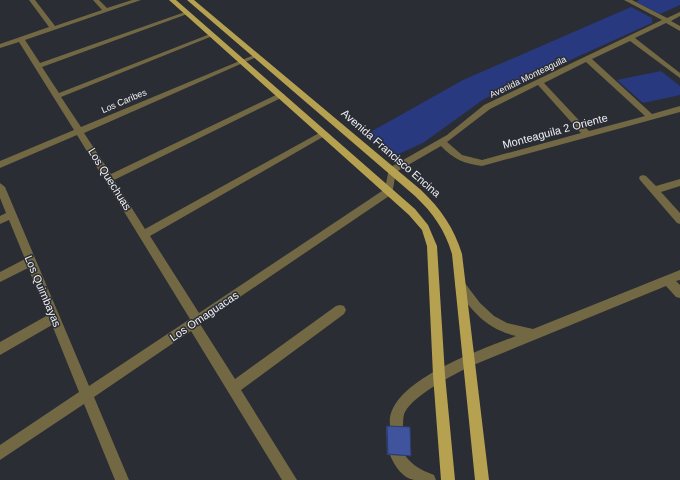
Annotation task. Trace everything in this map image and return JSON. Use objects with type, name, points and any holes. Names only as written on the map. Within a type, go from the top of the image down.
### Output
[{"type":"main road","points":[[172,0],[419,218],[430,239],[448,480]]},
{"type":"main road","name":"Avenida Francisco Encina","points":[[190,0],[392,170],[437,211],[445,222],[454,243],[482,480]]},
{"type":"street","points":[[32,0],[52,28]]},
{"type":"street","points":[[96,0],[106,11]]},
{"type":"street","points":[[0,46],[138,0]]},
{"type":"street","points":[[627,0],[667,20],[680,30]]},
{"type":"street","points":[[38,66],[187,13]]},
{"type":"street","name":"Avenida Monteaguila","points":[[392,170],[450,137],[487,108],[680,14]]},
{"type":"street","points":[[57,96],[212,35]]},
{"type":"street","points":[[630,38],[680,76]]},
{"type":"street","name":"Los Quechuas","points":[[21,39],[144,234],[233,388],[290,480]]},
{"type":"street","name":"Los Caribes","points":[[0,165],[256,56]]},
{"type":"street","points":[[587,59],[651,117]]},
{"type":"street","points":[[539,82],[587,134]]},
{"type":"street","points":[[110,179],[281,96]]},
{"type":"street","name":"Monteaguila 2 Oriente","points":[[442,142],[458,158],[468,162],[482,163],[680,109]]},
{"type":"street","points":[[144,234],[324,134]]},
{"type":"street","points":[[389,192],[392,170]]},
{"type":"street","points":[[642,178],[680,220]]},
{"type":"street","points":[[653,191],[680,182]]},
{"type":"street","name":"Los Quimbayas","points":[[0,187],[122,480]]},
{"type":"street","name":"Los Omaguacas","points":[[0,453],[389,192]]},
{"type":"street","points":[[0,220],[12,215]]},
{"type":"street","points":[[0,277],[31,261]]},
{"type":"street","points":[[396,428],[397,415],[401,406],[407,399],[439,375],[534,334],[680,275]]},
{"type":"street","points":[[668,280],[680,293]]},
{"type":"street","points":[[460,285],[480,313],[489,321],[507,329],[534,334]]},
{"type":"street","points":[[233,388],[340,310]]},
{"type":"street","points":[[0,349],[54,317]]},
{"type":"street","points":[[397,455],[401,463],[410,471],[429,480]]},
{"type":"shaded area","points":[[639,0],[680,0],[680,5],[660,14],[636,2]]},
{"type":"shaded area","points":[[631,7],[652,18],[652,23],[484,99],[423,143],[394,156],[365,135],[463,80]]},
{"type":"shaded area","points":[[661,71],[680,86],[680,95],[643,103],[617,80]]},
{"type":"building","points":[[387,426],[410,427],[411,456],[388,454]]}]
